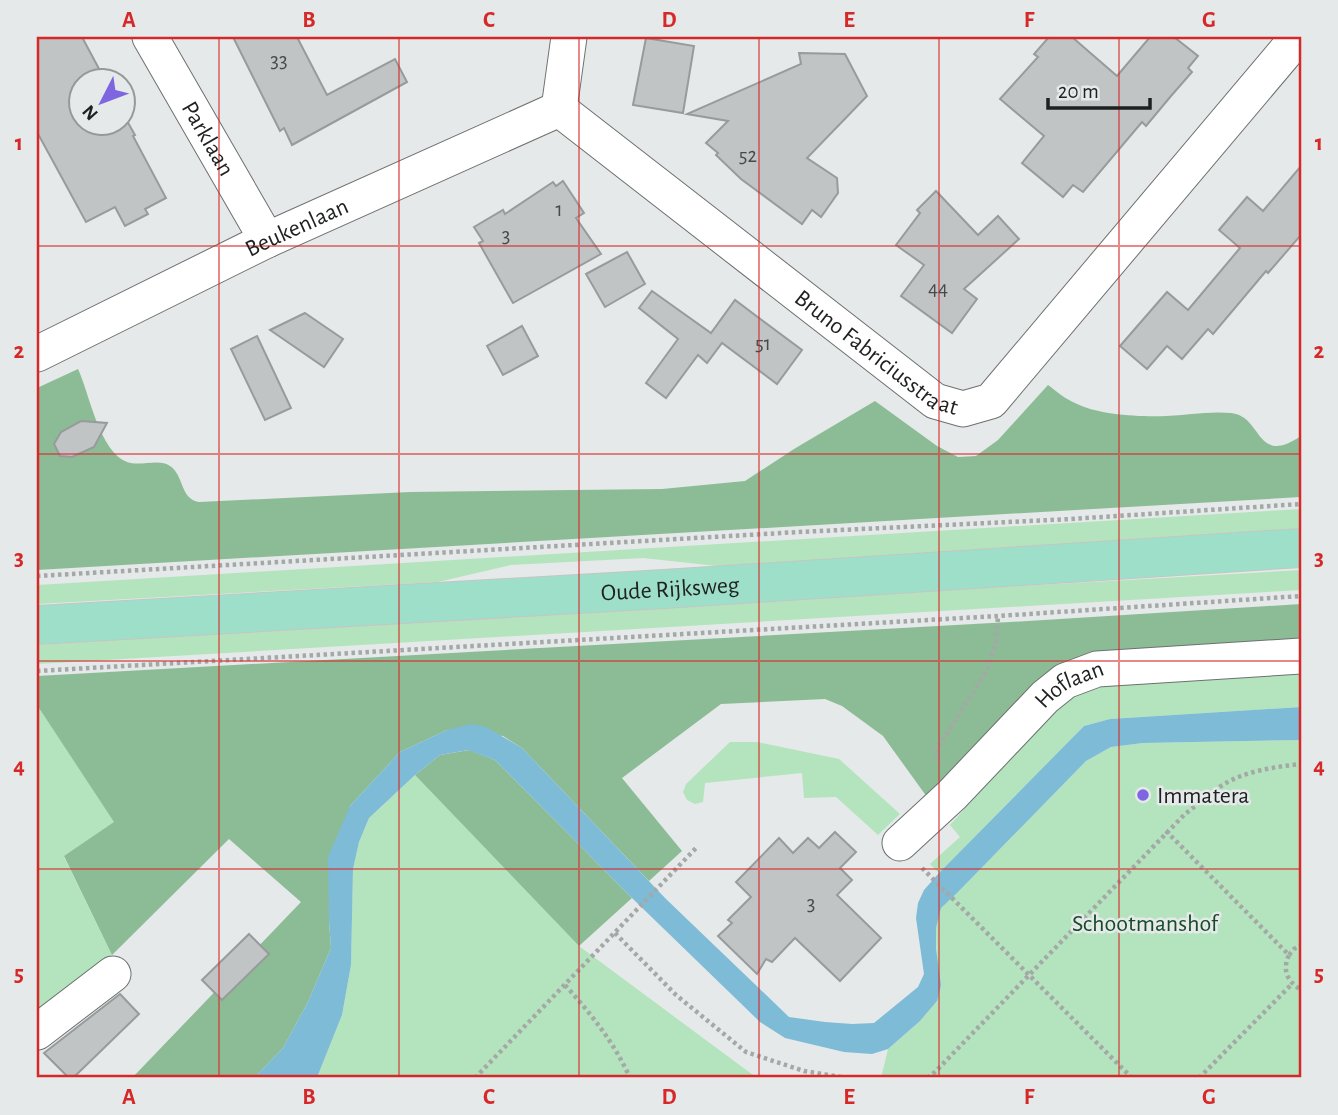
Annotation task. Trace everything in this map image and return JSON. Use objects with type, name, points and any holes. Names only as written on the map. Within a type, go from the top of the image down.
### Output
[{"type":"main road","name":"Oude Rijksweg","points":[[37,625],[650,590],[1301,548]]},
{"type":"street","name":"Parklaan","points":[[150,37],[267,240]]},
{"type":"street","points":[[559,109],[569,37]]},
{"type":"street","name":"Bruno Fabriciusstraat","points":[[559,109],[935,401],[963,409],[991,401],[1298,37]]},
{"type":"street","name":"Beukenlaan","points":[[37,354],[267,240],[559,109]]},
{"type":"street","name":"Hoflaan","points":[[908,853],[953,795],[1045,697],[1065,681],[1097,668],[1301,656]]},
{"type":"street","points":[[37,1032],[113,974]]},
{"type":"path","points":[[37,576],[1071,519],[1301,503]]},
{"type":"path","points":[[37,671],[1301,596]]},
{"type":"path","points":[[953,795],[940,776],[936,762],[937,749],[986,672],[996,643],[998,616]]},
{"type":"path","points":[[927,1078],[1185,814],[1222,786],[1245,775],[1301,764]]},
{"type":"path","points":[[1166,831],[1289,955]]},
{"type":"path","points":[[475,1078],[697,847]]},
{"type":"path","points":[[908,853],[1132,1078]]},
{"type":"path","points":[[615,933],[676,995],[746,1052],[804,1072],[846,1078]]},
{"type":"path","points":[[1301,945],[1289,955],[1285,966],[1292,984],[1301,990]]},
{"type":"path","points":[[1199,1078],[1292,984]]},
{"type":"path","points":[[565,985],[597,1020],[622,1060],[629,1078]]},
{"type":"green space","points":[[78,369],[102,435],[117,456],[132,463],[160,463],[170,466],[178,475],[188,496],[199,502],[410,492],[662,489],[745,481],[875,401],[937,446],[958,457],[976,456],[998,440],[1048,385],[1071,401],[1107,413],[1174,416],[1231,413],[1249,422],[1267,443],[1275,446],[1301,436],[1301,497],[37,570],[37,388]]},
{"type":"green space","points":[[1301,509],[1301,532],[717,566],[643,558],[511,565],[438,582],[37,604],[37,585]]},
{"type":"green space","points":[[1301,570],[1301,590],[37,664],[37,645],[384,622]]},
{"type":"green space","points":[[1301,604],[1301,645],[1094,659],[927,797],[883,736],[842,706],[825,699],[721,704],[622,778],[682,851],[649,881],[522,748],[503,736],[447,730],[400,752],[350,806],[329,921],[331,948],[308,1002],[283,1048],[254,1078],[132,1078],[301,902],[229,839],[112,955],[64,856],[114,822],[37,705],[37,676]]},
{"type":"green space","points":[[1301,674],[1301,707],[1110,719],[1084,726],[939,873],[930,864],[960,837],[950,825],[1055,708],[1084,685]]},
{"type":"green space","points":[[37,705],[115,822],[64,857],[112,955],[91,976],[37,1014]]},
{"type":"green space","name":"Schootmanshof","points":[[1301,740],[1301,1078],[881,1078],[888,1049],[920,1021],[937,1001],[936,928],[940,908],[1086,761],[1111,747],[1143,743]]},
{"type":"green space","points":[[730,742],[757,742],[839,759],[900,814],[878,835],[836,797],[804,798],[802,773],[705,783],[703,802],[695,804],[687,800],[683,792],[686,784]]},
{"type":"green space","points":[[469,750],[495,760],[632,898],[579,946],[415,775],[440,755]]},
{"type":"green space","points":[[415,775],[579,946],[757,1078],[314,1078],[318,1075],[342,1015],[351,965],[353,869],[359,842],[369,818]]},
{"type":"water","points":[[1301,707],[1301,740],[1143,743],[1111,747],[1086,761],[941,908],[936,928],[941,985],[937,1001],[920,1021],[888,1049],[872,1054],[844,1052],[785,1038],[760,1022],[495,760],[468,750],[440,755],[369,818],[359,842],[353,869],[351,965],[342,1015],[318,1075],[314,1078],[254,1078],[283,1048],[308,1002],[331,948],[328,857],[350,806],[400,752],[447,730],[472,724],[486,727],[522,748],[666,899],[789,1017],[852,1024],[874,1023],[918,987],[924,974],[916,918],[918,903],[924,890],[1084,726],[1110,719]]},
{"type":"building","points":[[37,37],[82,37],[98,66],[66,66],[66,136],[133,136],[166,198],[145,209],[148,214],[125,226],[115,207],[86,222],[37,132]]},
{"type":"building","points":[[233,37],[297,37],[327,95],[395,59],[407,82],[292,145],[284,128],[280,131]]},
{"type":"building","points":[[1049,37],[1072,37],[1117,76],[1150,37],[1174,37],[1198,56],[1188,68],[1192,72],[1146,126],[1142,122],[1083,192],[1073,185],[1063,197],[1022,163],[1044,136],[1000,99],[1038,57],[1034,54]]},
{"type":"building","points":[[646,38],[694,46],[683,113],[633,105]]},
{"type":"building","points":[[799,53],[845,54],[867,96],[807,158],[837,178],[838,193],[821,217],[812,210],[802,224],[741,179],[706,143],[728,121],[687,114],[801,64]]},
{"type":"building","points":[[1301,166],[1301,235],[1268,273],[1266,271],[1213,334],[1208,329],[1182,359],[1167,346],[1147,369],[1120,346],[1167,292],[1188,310],[1240,248],[1219,230],[1247,197],[1263,211]]},
{"type":"building","points":[[563,181],[584,213],[576,218],[601,254],[513,303],[479,243],[483,241],[474,227],[503,210],[505,214],[553,182],[556,186]]},
{"type":"building","points":[[936,191],[978,235],[998,216],[1019,239],[964,289],[977,299],[952,333],[901,296],[924,265],[896,245],[920,213],[917,210]]},
{"type":"building","points":[[627,252],[645,284],[605,307],[586,274]]},
{"type":"building","points":[[652,291],[711,333],[735,300],[802,350],[777,384],[722,343],[707,363],[698,355],[666,398],[646,383],[678,339],[639,308]]},
{"type":"building","points":[[305,313],[343,339],[324,367],[270,330]]},
{"type":"building","points":[[522,326],[538,356],[503,375],[487,346]]},
{"type":"building","points":[[257,336],[291,408],[265,420],[231,349]]},
{"type":"building","points":[[81,421],[107,423],[94,447],[72,457],[60,456],[54,444],[61,432]]},
{"type":"building","points":[[835,832],[856,852],[840,868],[852,880],[837,895],[881,938],[840,981],[795,938],[772,962],[766,959],[757,974],[718,936],[732,923],[728,920],[751,897],[736,882],[779,838],[793,853],[808,838],[819,848]]},
{"type":"building","points":[[249,934],[269,954],[222,1000],[202,980]]},
{"type":"building","points":[[120,994],[139,1014],[73,1078],[69,1078],[44,1053]]},
{"type":"place","name":"Immatera","points":[[1143,795]]}]
